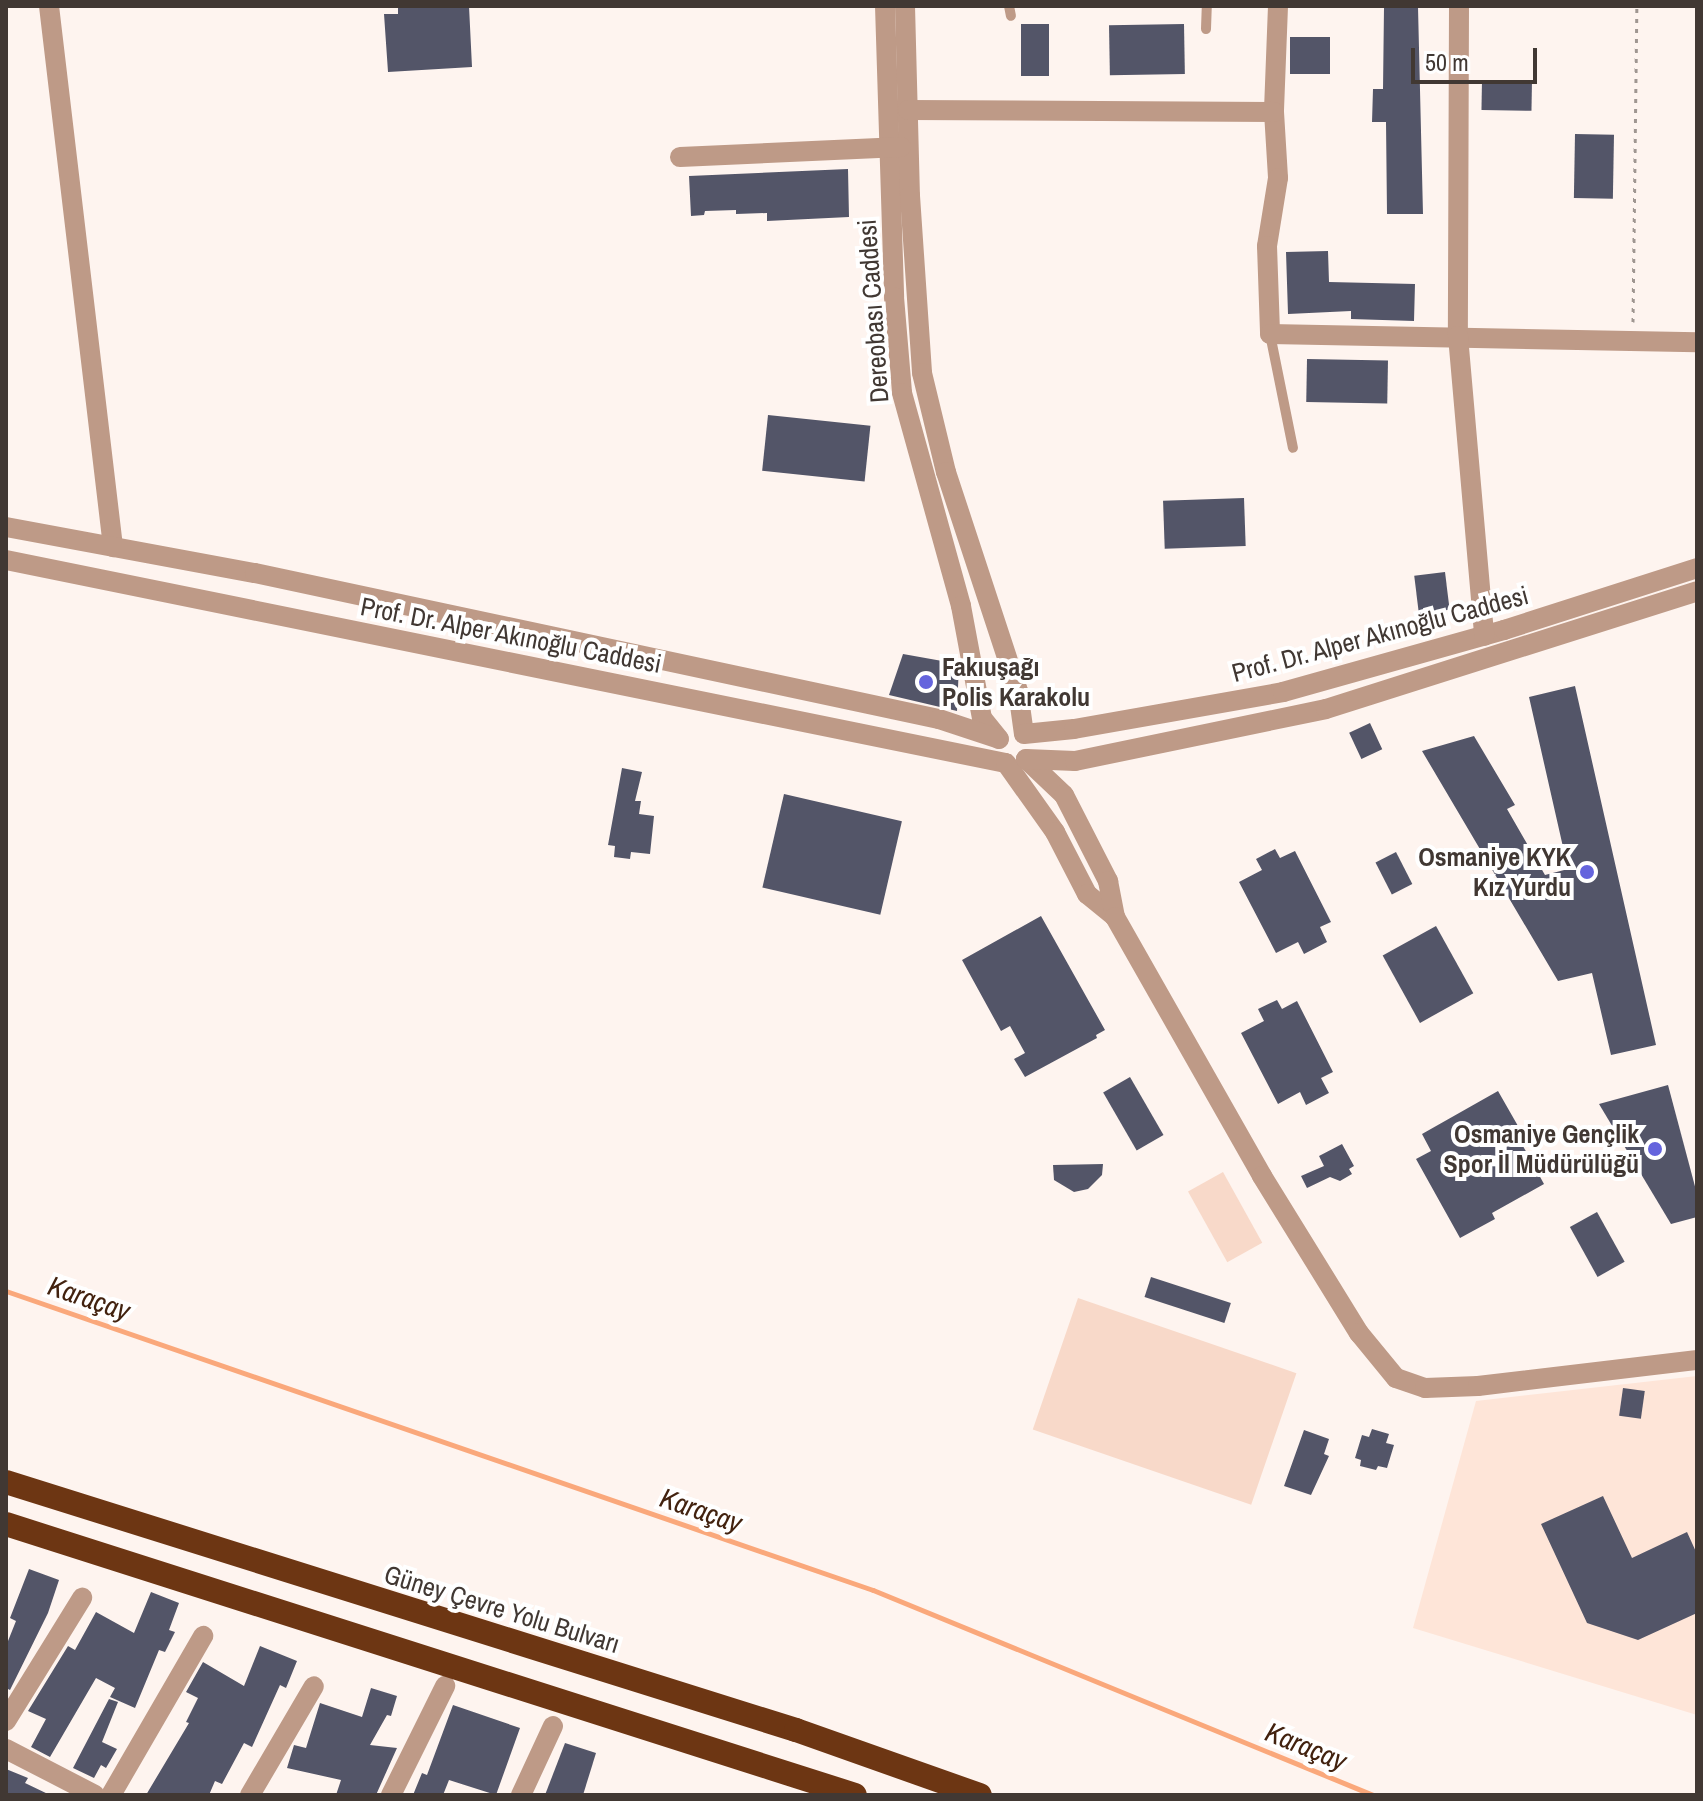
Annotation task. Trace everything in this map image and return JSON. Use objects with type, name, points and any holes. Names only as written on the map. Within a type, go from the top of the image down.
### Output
[{"type":"highway","name":"Güney Çevre Yolu Bulvarı","points":[[6,1482],[796,1730],[980,1795]]},
{"type":"highway","points":[[6,1524],[855,1795]]},
{"type":"street","points":[[49,6],[113,547]]},
{"type":"street","name":"Dereobası Caddesi","points":[[885,6],[917,333],[927,404],[946,472],[1018,691],[1023,726],[1031,749],[1016,761]]},
{"type":"street","name":"Dereobası Caddesi","points":[[905,6],[908,110],[899,147],[894,297],[902,393],[961,606],[982,718]]},
{"type":"street","points":[[1278,6],[1274,112],[1278,178],[1267,246],[1270,334],[1697,342]]},
{"type":"street","points":[[1459,6],[1458,336],[1484,636]]},
{"type":"street","points":[[908,110],[1274,112]]},
{"type":"street","points":[[680,157],[899,147]]},
{"type":"street","name":"Prof. Dr. Alper Akınoğlu Caddesi","points":[[6,527],[255,573],[960,726],[999,739],[1023,726],[1048,732],[1283,692],[1484,636],[1697,568]]},
{"type":"street","name":"Prof. Dr. Alper Akınoğlu Caddesi","points":[[6,560],[1016,761],[1075,761],[1326,709],[1697,591]]},
{"type":"street","points":[[960,726],[982,718],[999,739],[999,755],[1016,761],[1059,790],[1108,881],[1115,917],[1262,1176],[1359,1333],[1396,1378],[1425,1388],[1478,1386],[1697,1360]]},
{"type":"street","points":[[1016,761],[1087,894],[1115,917]]},
{"type":"street","points":[[1059,790],[1075,761]]},
{"type":"street","points":[[6,1721],[82,1598]]},
{"type":"street","points":[[111,1795],[203,1636]]},
{"type":"street","points":[[250,1795],[314,1686]]},
{"type":"street","points":[[391,1795],[445,1686]]},
{"type":"street","points":[[521,1795],[553,1726]]},
{"type":"street","points":[[6,1749],[95,1795]]},
{"type":"lane","points":[[1206,29],[1207,6]]},
{"type":"lane","points":[[1270,334],[1293,448]]},
{"type":"path","points":[[1632,342],[1637,6]]},
{"type":"shaded area","points":[[1223,1172],[1262,1243],[1227,1262],[1188,1191]]},
{"type":"shaded area","points":[[1078,1298],[1296,1373],[1251,1505],[1033,1429]]},
{"type":"shaded area","points":[[1697,1376],[1697,1715],[1413,1628],[1476,1401]]},
{"type":"building","points":[[398,6],[469,6],[472,67],[388,72],[384,14],[398,14]]},
{"type":"building","points":[[1384,7],[1418,7],[1423,214],[1387,214],[1386,122],[1372,122],[1373,89],[1383,89]]},
{"type":"building","points":[[1021,24],[1049,24],[1049,76],[1021,76]]},
{"type":"building","points":[[1184,24],[1185,74],[1110,75],[1109,25]]},
{"type":"building","points":[[1290,37],[1330,37],[1330,74],[1290,74]]},
{"type":"building","points":[[1482,80],[1532,81],[1531,111],[1481,110]]},
{"type":"building","points":[[1575,134],[1614,135],[1613,199],[1574,198]]},
{"type":"building","points":[[848,169],[849,217],[767,221],[767,213],[736,214],[736,210],[705,211],[704,215],[691,216],[689,176]]},
{"type":"building","points":[[1328,251],[1329,282],[1415,284],[1414,321],[1351,319],[1351,311],[1288,314],[1286,252]]},
{"type":"building","points":[[1307,359],[1388,360],[1387,403],[1306,402]]},
{"type":"building","points":[[768,415],[870,426],[865,481],[762,471]]},
{"type":"building","points":[[1244,498],[1246,546],[1165,549],[1163,501]]},
{"type":"building","points":[[1445,572],[1450,610],[1419,613],[1414,576]]},
{"type":"building","name":"Fakıuşağı Polis Karakolu","points":[[903,654],[959,664],[957,711],[889,695]]},
{"type":"building","name":"Osmaniye KYK Kız Yurdu","points":[[1575,686],[1656,1045],[1611,1055],[1592,973],[1558,981],[1422,751],[1474,736],[1515,805],[1507,809],[1545,875],[1568,869],[1529,697]]},
{"type":"building","points":[[1370,723],[1382,749],[1361,759],[1349,733]]},
{"type":"building","points":[[622,768],[642,772],[635,801],[641,801],[639,814],[654,816],[650,854],[631,852],[630,859],[614,857],[615,846],[608,845]]},
{"type":"building","points":[[784,794],[902,821],[880,915],[762,888]]},
{"type":"building","points":[[1275,849],[1280,858],[1295,851],[1331,922],[1320,927],[1327,942],[1304,954],[1298,942],[1276,953],[1239,882],[1262,870],[1256,859]]},
{"type":"building","points":[[1396,852],[1412,884],[1392,895],[1376,862]]},
{"type":"building","points":[[1041,916],[1105,1030],[1096,1035],[1097,1038],[1025,1077],[1014,1059],[1025,1053],[1010,1026],[1001,1031],[962,960]]},
{"type":"building","points":[[1436,926],[1473,993],[1420,1023],[1383,956]]},
{"type":"building","points":[[1277,1000],[1282,1009],[1297,1001],[1333,1072],[1321,1078],[1329,1093],[1306,1105],[1300,1092],[1278,1104],[1241,1033],[1264,1021],[1258,1009]]},
{"type":"building","points":[[1130,1077],[1164,1135],[1137,1151],[1103,1092]]},
{"type":"building","name":"Osmaniye Gençlik Spor İl Müdürülüğü","points":[[1668,1085],[1697,1194],[1697,1217],[1671,1224],[1599,1104]]},
{"type":"building","points":[[1498,1091],[1518,1126],[1513,1128],[1544,1184],[1492,1213],[1495,1219],[1460,1238],[1416,1159],[1431,1151],[1422,1134]]},
{"type":"building","points":[[1342,1144],[1354,1166],[1349,1169],[1352,1174],[1340,1181],[1330,1177],[1307,1188],[1301,1176],[1324,1166],[1319,1156]]},
{"type":"building","points":[[1103,1164],[1102,1175],[1088,1189],[1074,1192],[1054,1180],[1053,1165]]},
{"type":"building","points":[[1597,1212],[1625,1262],[1598,1277],[1570,1227]]},
{"type":"building","points":[[1151,1277],[1231,1303],[1224,1323],[1145,1297]]},
{"type":"building","points":[[1623,1388],[1645,1391],[1641,1419],[1619,1416]]},
{"type":"building","points":[[1372,1429],[1389,1434],[1386,1443],[1394,1445],[1387,1468],[1378,1466],[1376,1470],[1360,1466],[1361,1460],[1355,1458],[1362,1435],[1369,1437]]},
{"type":"building","points":[[1304,1430],[1329,1439],[1324,1454],[1329,1456],[1311,1495],[1284,1486]]},
{"type":"building","points":[[1603,1496],[1632,1558],[1687,1532],[1697,1554],[1697,1613],[1638,1640],[1587,1623],[1541,1524]]},
{"type":"building","points":[[29,1569],[59,1580],[48,1613],[10,1690],[6,1688],[6,1646],[16,1621],[10,1618]]},
{"type":"building","points":[[151,1592],[179,1603],[169,1630],[175,1632],[165,1652],[159,1650],[135,1708],[110,1697],[115,1688],[96,1678],[50,1757],[31,1747],[46,1719],[28,1711],[68,1646],[75,1650],[96,1612],[134,1633]]},
{"type":"building","points":[[260,1646],[297,1661],[286,1688],[280,1685],[252,1747],[244,1743],[222,1784],[215,1781],[209,1795],[146,1795],[189,1723],[186,1722],[198,1698],[186,1692],[203,1662],[244,1686]]},
{"type":"building","points":[[371,1688],[397,1696],[391,1716],[387,1715],[370,1745],[397,1748],[376,1795],[336,1795],[341,1780],[287,1768],[294,1745],[306,1748],[320,1703],[362,1717]]},
{"type":"building","points":[[109,1699],[118,1702],[102,1742],[117,1749],[106,1768],[101,1765],[94,1778],[73,1768]]},
{"type":"building","points":[[453,1705],[520,1728],[496,1795],[449,1780],[443,1795],[413,1795],[422,1773],[427,1775]]},
{"type":"building","points":[[565,1743],[596,1753],[583,1795],[545,1795]]},
{"type":"building","points":[[6,1769],[28,1778],[25,1783],[50,1795],[6,1795]]},
{"type":"waterway","name":"Karaçay","points":[[6,1291],[873,1590],[1373,1795]]},
{"type":"place","name":"Fakıuşağı Polis Karakolu","points":[[926,682]]},
{"type":"place","name":"Osmaniye KYK Kız Yurdu","points":[[1587,872]]},
{"type":"place","name":"Osmaniye Gençlik Spor İl Müdürülüğü","points":[[1655,1149]]}]
